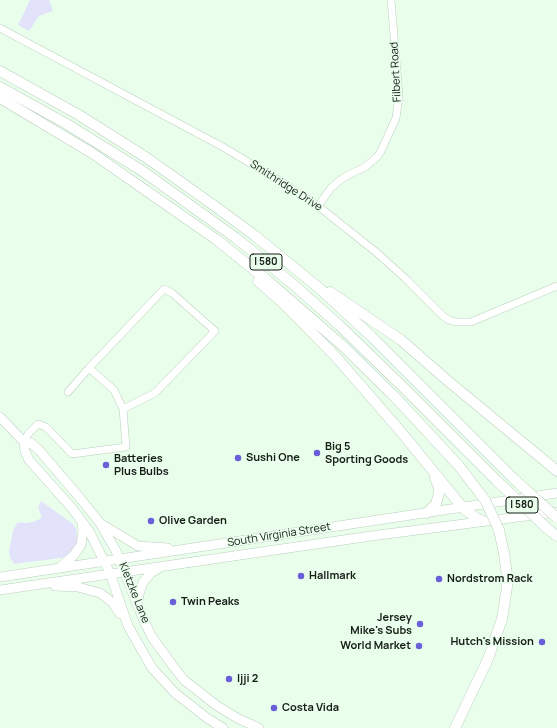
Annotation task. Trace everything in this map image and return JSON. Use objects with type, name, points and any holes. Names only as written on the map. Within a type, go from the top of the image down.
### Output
[{"type":"highway","name":"I 580","points":[[0,71],[66,108],[147,158],[216,207],[292,266],[371,336],[514,479],[557,518]]},
{"type":"highway","name":"I 580","points":[[0,87],[65,123],[141,170],[236,238],[339,324],[497,481],[557,536]]},
{"type":"highway","points":[[0,98],[92,153],[217,240],[302,309],[343,346],[390,392],[459,466],[485,500],[499,530],[504,553],[507,587],[502,619],[488,659],[455,728]]},
{"type":"highway","points":[[171,208],[256,279],[313,334],[357,381],[463,508],[484,522]]},
{"type":"highway","points":[[292,266],[401,340],[557,471]]},
{"type":"highway","points":[[426,462],[437,481],[440,493],[436,504],[427,513]]},
{"type":"main road","name":"Kietzke Lane","points":[[0,417],[24,442],[25,451],[29,460],[71,507],[89,531],[110,573],[128,626],[147,660],[168,686],[202,714],[223,728]]},
{"type":"main road","name":"Kietzke Lane","points":[[24,442],[31,443],[39,450],[100,524],[120,560],[152,637],[184,680],[229,713],[259,728]]},
{"type":"main road","name":"South Virginia Street","points":[[0,577],[557,493]]},
{"type":"main road","name":"South Virginia Street","points":[[0,590],[326,542],[557,512]]},
{"type":"main road","points":[[58,568],[73,556],[82,545],[82,521]]},
{"type":"main road","points":[[100,524],[138,546],[189,549]]},
{"type":"main road","points":[[324,529],[326,542]]},
{"type":"main road","points":[[138,606],[139,594],[143,582],[151,573],[161,566]]},
{"type":"main road","points":[[32,585],[78,587],[100,593],[112,602],[128,626]]},
{"type":"street","name":"Filbert Road","points":[[318,206],[331,188],[339,181],[368,165],[377,157],[382,151],[396,118],[399,96],[391,0]]},
{"type":"street","name":"Smithridge Drive","points":[[0,28],[223,147],[275,177],[318,206],[376,252],[443,316],[456,322],[464,323],[477,320],[557,286]]},
{"type":"street","points":[[68,392],[164,289],[172,293],[215,331],[155,393],[123,409]]},
{"type":"street","points":[[24,442],[28,434],[38,424],[46,427],[72,454],[126,447],[123,409],[114,390],[89,368]]},
{"type":"shaded area","points":[[30,0],[49,0],[53,11],[39,16],[29,31],[18,25]]},
{"type":"shaded area","points":[[41,501],[73,524],[76,528],[76,545],[66,556],[61,558],[14,564],[10,557],[9,551],[13,531],[17,523],[33,522],[42,518],[38,507]]},
{"type":"place","name":"Big 5 Sporting Goods","points":[[317,453]]},
{"type":"place","name":"Sushi One","points":[[238,458]]},
{"type":"place","name":"Batteries Plus Bulbs","points":[[106,465]]},
{"type":"place","name":"Olive Garden","points":[[151,521]]},
{"type":"place","name":"Hallmark","points":[[301,576]]},
{"type":"place","name":"Nordstrom Rack","points":[[439,579]]},
{"type":"place","name":"Twin Peaks","points":[[173,602]]},
{"type":"place","name":"Jersey Mike's Subs","points":[[420,624]]},
{"type":"place","name":"Hutch's Mission","points":[[542,642]]},
{"type":"place","name":"World Market","points":[[419,646]]},
{"type":"place","name":"Ijji 2","points":[[229,679]]},
{"type":"place","name":"Costa Vida","points":[[274,708]]}]
